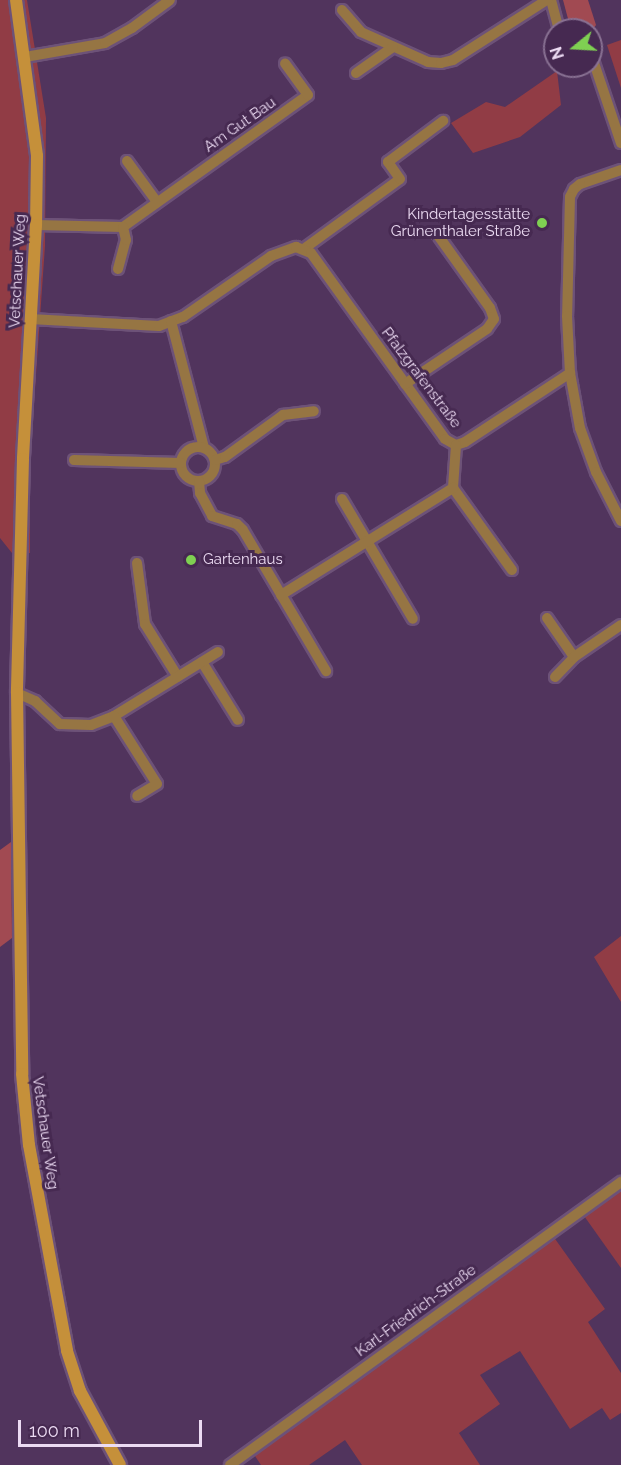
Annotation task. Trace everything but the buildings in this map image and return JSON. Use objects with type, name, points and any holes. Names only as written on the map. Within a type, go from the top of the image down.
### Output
[{"type":"street","name":"Vetschauer Weg","points":[[16,0],[37,156],[36,225],[23,459],[17,693],[22,1074],[29,1144],[75,1378],[120,1465]]},
{"type":"street","points":[[25,57],[105,43],[132,28],[170,0]]},
{"type":"street","points":[[342,10],[361,32],[428,62],[441,63],[453,60],[549,0],[555,18]]},
{"type":"street","points":[[356,73],[393,47]]},
{"type":"street","name":"Am Gut Bau","points":[[123,227],[308,95],[285,63]]},
{"type":"street","points":[[599,78],[621,143]]},
{"type":"street","points":[[30,319],[159,326],[183,317],[280,251],[304,248],[400,179],[388,162],[443,121]]},
{"type":"street","points":[[127,161],[157,201]]},
{"type":"street","points":[[621,170],[580,184],[570,197],[567,316],[570,373],[580,428],[596,472],[621,521]]},
{"type":"street","points":[[36,225],[105,229],[123,227],[126,240],[118,269]]},
{"type":"street","points":[[405,384],[487,329],[494,319],[490,308],[437,234]]},
{"type":"street","name":"Pfalzgrafenstraße","points":[[304,248],[311,252],[445,439],[456,445],[465,442],[570,373]]},
{"type":"street","points":[[171,321],[204,448],[215,460]]},
{"type":"street","points":[[215,460],[225,457],[283,415],[314,411]]},
{"type":"street","points":[[456,445],[453,488],[512,570]]},
{"type":"street","points":[[181,463],[189,450],[204,448]]},
{"type":"street","points":[[74,460],[181,463]]},
{"type":"street","points":[[199,482],[213,474],[215,460]]},
{"type":"street","points":[[181,463],[186,476],[199,482]]},
{"type":"street","points":[[199,482],[200,493],[212,516],[237,524],[243,530],[326,671]]},
{"type":"street","points":[[281,595],[369,543],[453,488]]},
{"type":"street","points":[[342,499],[413,619]]},
{"type":"street","points":[[137,563],[145,624],[178,677]]},
{"type":"street","points":[[547,618],[574,657]]},
{"type":"street","points":[[555,677],[574,657],[621,625]]},
{"type":"street","points":[[17,693],[35,701],[60,724],[91,725],[114,716],[218,652]]},
{"type":"street","points":[[202,662],[238,720]]},
{"type":"street","points":[[114,716],[158,784],[138,796]]},
{"type":"street","name":"Karl-Friedrich-Straße","points":[[230,1465],[621,1182]]},
{"type":"shaded area","points":[[0,0],[27,0],[46,118],[45,246],[30,461],[30,553],[12,553],[0,538]]},
{"type":"shaded area","points":[[563,0],[588,0],[594,18],[568,18]]},
{"type":"shaded area","points":[[621,40],[621,88],[607,45]]},
{"type":"shaded area","points":[[547,78],[558,78],[561,105],[520,137],[473,153],[451,123],[486,102],[505,107]]},
{"type":"shaded area","points":[[11,842],[12,938],[0,947],[0,850]]},
{"type":"shaded area","points":[[621,936],[621,1002],[594,957]]},
{"type":"shaded area","points":[[621,1187],[621,1268],[582,1213]]},
{"type":"shaded area","points":[[553,1236],[605,1309],[588,1322],[621,1373],[621,1413],[610,1420],[602,1408],[570,1429],[520,1351],[480,1375],[500,1404],[459,1433],[480,1465],[362,1465],[345,1440],[309,1465],[261,1465],[253,1453]]},
{"type":"place","name":"Kindertagesstätte Grünenthaler Straße","points":[[542,223]]},
{"type":"place","name":"Gartenhaus","points":[[191,560]]}]
